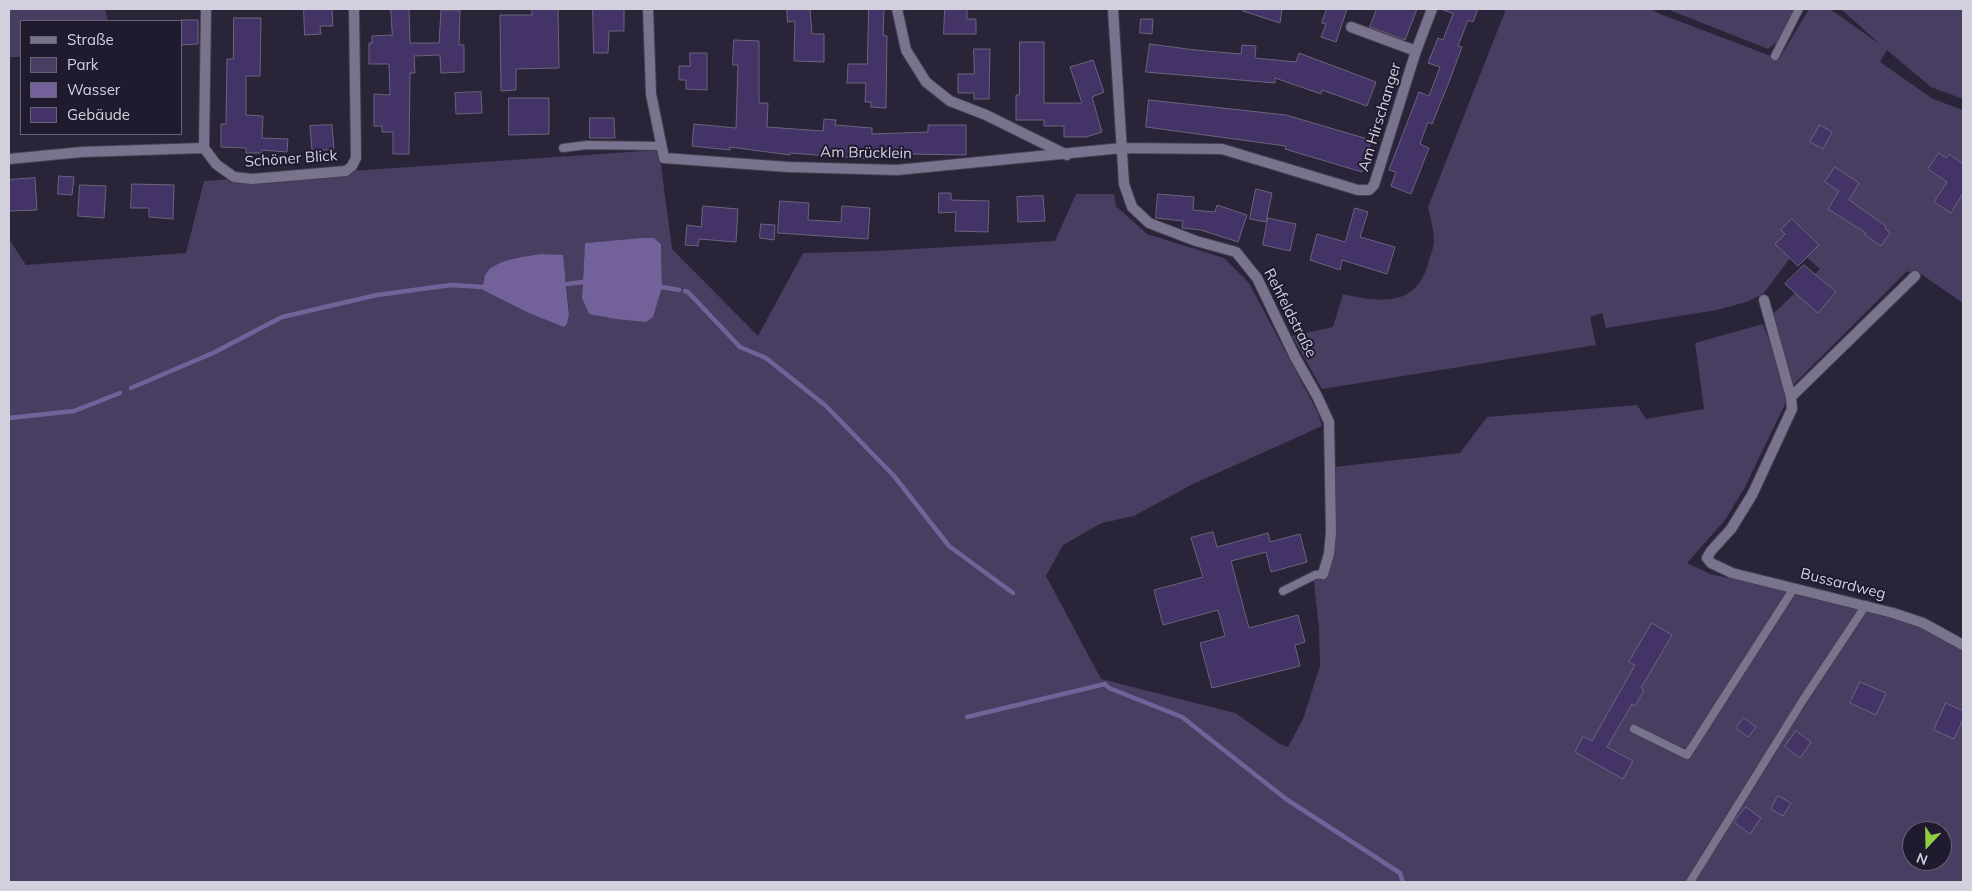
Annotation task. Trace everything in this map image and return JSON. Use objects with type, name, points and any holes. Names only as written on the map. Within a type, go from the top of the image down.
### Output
[{"type":"street","points":[[9,159],[82,152],[204,148],[206,9]]},
{"type":"street","name":"Schöner Blick","points":[[204,148],[216,164],[234,177],[252,179],[346,171],[352,166],[356,158],[354,9]]},
{"type":"street","points":[[648,9],[651,94],[662,146]]},
{"type":"street","points":[[897,9],[906,50],[926,82],[950,101],[986,115],[1067,154],[1122,148]]},
{"type":"street","name":"Rehfeldstraße","points":[[1113,9],[1124,184],[1132,207],[1149,223],[1196,241],[1236,252],[1257,278],[1329,422],[1331,532],[1329,554],[1323,574]]},
{"type":"street","name":"Am Hirschanger","points":[[1122,148],[1222,149],[1358,190],[1368,190],[1374,185],[1416,51],[1432,9]]},
{"type":"street","name":"Am Hirschanger","points":[[1351,27],[1416,51]]},
{"type":"street","name":"Am Brücklein","points":[[662,146],[664,158],[788,167],[898,170],[1067,154]]},
{"type":"street","points":[[1764,300],[1791,397],[1914,276]]},
{"type":"street","name":"Bussardweg","points":[[1791,397],[1792,409],[1752,495],[1731,529],[1707,558],[1711,563],[1732,573],[1894,612],[1923,623],[1963,645]]},
{"type":"lane","points":[[1775,56],[1799,9]]},
{"type":"lane","points":[[563,148],[587,144],[662,146]]},
{"type":"lane","points":[[1283,591],[1315,575],[1323,574]]},
{"type":"lane","points":[[1634,729],[1686,755],[1794,588]]},
{"type":"lane","points":[[1690,882],[1803,700],[1866,605]]},
{"type":"green space","points":[[9,9],[105,9],[108,20],[20,20],[20,57],[9,57]]},
{"type":"green space","points":[[1506,9],[1651,9],[1779,59],[1809,9],[1830,9],[1881,45],[1841,9],[1963,9],[1963,99],[1931,87],[1887,50],[1880,62],[1933,99],[1963,110],[1963,303],[1921,274],[1917,276],[1907,271],[1792,386],[1773,314],[1820,269],[1797,249],[1763,294],[1746,302],[1717,310],[1606,328],[1602,313],[1590,317],[1596,345],[1322,389],[1292,336],[1333,327],[1343,294],[1384,300],[1396,298],[1407,294],[1424,275],[1434,243],[1428,207]]},
{"type":"green space","points":[[1667,9],[1795,9],[1779,40],[1768,49]]},
{"type":"green space","points":[[659,150],[672,249],[758,336],[803,253],[877,251],[1055,241],[1076,194],[1114,194],[1116,206],[1147,234],[1224,258],[1249,283],[1318,413],[1322,426],[1191,485],[1134,516],[1102,523],[1063,545],[1046,576],[1101,679],[1235,713],[1280,744],[1288,747],[1303,719],[1320,666],[1319,628],[1314,582],[1331,558],[1334,467],[1460,453],[1487,417],[1637,405],[1646,419],[1704,409],[1695,343],[1763,324],[1785,384],[1786,402],[1745,487],[1725,520],[1687,563],[1710,574],[1842,603],[1920,627],[1963,648],[1963,882],[9,882],[9,239],[26,265],[186,253],[204,181]],"holes":[[[654,238],[661,244],[662,287],[659,294],[582,298],[585,243]],[[488,271],[566,279],[569,315],[567,324],[483,290],[483,280]]]},
{"type":"water","points":[[654,238],[661,244],[662,287],[653,317],[646,322],[589,314],[582,298],[585,243]]},
{"type":"water","points":[[541,254],[563,255],[569,315],[567,324],[564,327],[529,313],[483,290],[485,275],[493,267],[513,259]]},
{"type":"building","points":[[304,9],[332,9],[333,26],[320,26],[321,34],[305,35]]},
{"type":"building","points":[[391,9],[409,9],[410,43],[439,43],[441,10],[460,10],[459,45],[464,45],[464,72],[441,73],[440,55],[414,56],[415,73],[410,73],[409,154],[393,154],[393,132],[382,132],[382,126],[374,126],[374,94],[390,95],[389,64],[369,64],[369,43],[372,43],[372,36],[392,35]]},
{"type":"building","points":[[532,9],[558,9],[559,68],[516,69],[516,90],[501,91],[500,15],[532,15]]},
{"type":"building","points":[[593,9],[624,9],[624,31],[609,31],[608,53],[594,53]]},
{"type":"building","points":[[787,9],[810,9],[812,34],[824,34],[824,62],[794,61],[795,21],[788,22]]},
{"type":"building","points":[[869,9],[884,9],[883,35],[887,36],[886,108],[871,107],[871,102],[865,102],[866,83],[847,83],[848,64],[867,64]]},
{"type":"building","points":[[945,9],[967,9],[967,19],[976,19],[976,34],[944,34]]},
{"type":"building","points":[[1243,9],[1282,9],[1280,23],[1243,11]]},
{"type":"building","points":[[1327,9],[1347,9],[1336,42],[1321,37],[1326,24],[1322,23]]},
{"type":"building","points":[[1377,9],[1417,9],[1405,40],[1370,27]]},
{"type":"building","points":[[1441,9],[1478,9],[1473,22],[1468,20],[1458,46],[1462,47],[1449,82],[1432,124],[1428,122],[1420,144],[1429,148],[1411,194],[1391,186],[1396,172],[1389,170],[1419,92],[1429,96],[1440,67],[1428,63],[1438,38],[1443,40],[1453,14]]},
{"type":"building","points":[[234,18],[261,18],[260,76],[246,76],[246,115],[263,116],[262,138],[288,139],[287,152],[262,150],[262,153],[246,153],[246,148],[221,147],[221,124],[226,124],[227,59],[233,59]]},
{"type":"building","points":[[1141,19],[1153,19],[1152,34],[1140,33]]},
{"type":"building","points":[[182,20],[198,20],[198,44],[182,45]]},
{"type":"building","points":[[734,40],[759,41],[759,103],[768,103],[767,127],[823,131],[824,119],[836,120],[835,125],[872,128],[872,134],[928,132],[928,125],[966,125],[966,155],[909,154],[909,156],[870,159],[790,153],[790,155],[730,147],[730,150],[692,146],[694,124],[736,128],[738,65],[733,65]]},
{"type":"building","points":[[1020,42],[1044,42],[1044,103],[1082,103],[1070,67],[1093,60],[1104,92],[1092,97],[1102,132],[1086,137],[1064,137],[1064,126],[1044,126],[1044,120],[1016,120],[1016,95],[1019,95]]},
{"type":"building","points":[[1150,44],[1241,54],[1242,45],[1256,46],[1255,58],[1296,62],[1299,53],[1376,82],[1367,106],[1322,90],[1321,94],[1275,78],[1275,83],[1146,72]]},
{"type":"building","points":[[974,49],[990,49],[989,99],[974,99],[974,93],[958,93],[958,74],[974,74]]},
{"type":"building","points":[[690,53],[707,53],[707,90],[686,89],[686,80],[679,80],[679,66],[690,66]]},
{"type":"building","points":[[481,92],[482,113],[456,114],[455,93]]},
{"type":"building","points":[[509,98],[549,98],[549,134],[509,135]]},
{"type":"building","points":[[1149,100],[1286,115],[1371,140],[1362,172],[1285,149],[1286,146],[1146,127]]},
{"type":"building","points":[[590,118],[614,118],[615,138],[590,138]]},
{"type":"building","points":[[332,125],[334,149],[312,151],[310,126]]},
{"type":"building","points":[[1820,125],[1832,132],[1823,149],[1810,142]]},
{"type":"building","points":[[1939,153],[1946,158],[1949,154],[1963,164],[1963,193],[1951,213],[1934,202],[1947,182],[1928,169]]},
{"type":"building","points":[[1835,167],[1859,183],[1849,200],[1886,226],[1885,228],[1890,233],[1881,246],[1865,235],[1866,233],[1828,209],[1839,191],[1825,182]]},
{"type":"building","points":[[59,176],[74,177],[72,195],[58,194]]},
{"type":"building","points":[[35,178],[37,210],[9,211],[9,180]]},
{"type":"building","points":[[132,184],[174,185],[173,219],[149,217],[149,208],[131,208]]},
{"type":"building","points":[[80,185],[106,186],[104,218],[78,216]]},
{"type":"building","points":[[1256,189],[1272,193],[1266,222],[1250,219]]},
{"type":"building","points":[[939,193],[951,193],[951,200],[989,201],[988,232],[955,231],[956,212],[939,213]]},
{"type":"building","points":[[1158,194],[1194,197],[1193,210],[1215,212],[1217,205],[1247,215],[1238,242],[1201,230],[1182,228],[1183,221],[1156,218]]},
{"type":"building","points":[[1043,196],[1045,221],[1018,222],[1017,197]]},
{"type":"building","points":[[780,201],[809,203],[808,220],[841,222],[842,206],[870,208],[868,239],[778,233]]},
{"type":"building","points":[[703,206],[738,209],[736,242],[699,239],[698,246],[685,245],[687,225],[701,227]]},
{"type":"building","points":[[1355,208],[1368,212],[1360,237],[1395,247],[1387,274],[1342,260],[1340,270],[1310,260],[1317,234],[1345,242]]},
{"type":"building","points":[[1268,218],[1296,224],[1290,251],[1263,245]]},
{"type":"building","points":[[1792,219],[1819,245],[1798,266],[1775,244],[1785,234],[1781,230]]},
{"type":"building","points":[[761,224],[775,225],[774,240],[760,238]]},
{"type":"building","points":[[1804,265],[1836,292],[1818,313],[1785,284]]},
{"type":"building","points":[[1213,532],[1217,547],[1268,533],[1270,542],[1300,534],[1307,562],[1271,572],[1266,552],[1231,561],[1249,628],[1298,615],[1305,642],[1295,645],[1300,666],[1212,688],[1200,643],[1225,636],[1218,610],[1163,625],[1154,590],[1203,577],[1191,538]]},
{"type":"building","points":[[1652,623],[1672,635],[1641,688],[1644,690],[1635,706],[1632,704],[1607,747],[1633,761],[1623,779],[1575,752],[1583,736],[1592,741],[1635,665],[1629,662]]},
{"type":"building","points":[[1860,682],[1886,693],[1876,715],[1850,703]]},
{"type":"building","points":[[1946,703],[1963,711],[1963,719],[1954,739],[1934,730]]},
{"type":"building","points":[[1744,718],[1756,727],[1748,737],[1736,728]]},
{"type":"building","points":[[1796,731],[1811,742],[1800,758],[1785,747]]},
{"type":"building","points":[[1778,796],[1791,803],[1783,816],[1771,809]]},
{"type":"building","points":[[1746,807],[1761,818],[1750,834],[1734,822]]},
{"type":"waterway","points":[[567,284],[583,282]]},
{"type":"waterway","points":[[131,388],[213,353],[282,317],[377,295],[451,285],[483,287]]},
{"type":"waterway","points":[[662,287],[679,290]]},
{"type":"waterway","points":[[685,291],[740,347],[766,358],[826,406],[894,476],[949,546],[1013,593]]},
{"type":"waterway","points":[[9,418],[74,411],[120,393]]},
{"type":"waterway","points":[[967,717],[1105,684],[1109,688],[1182,717],[1286,799],[1400,873],[1403,882]]}]
